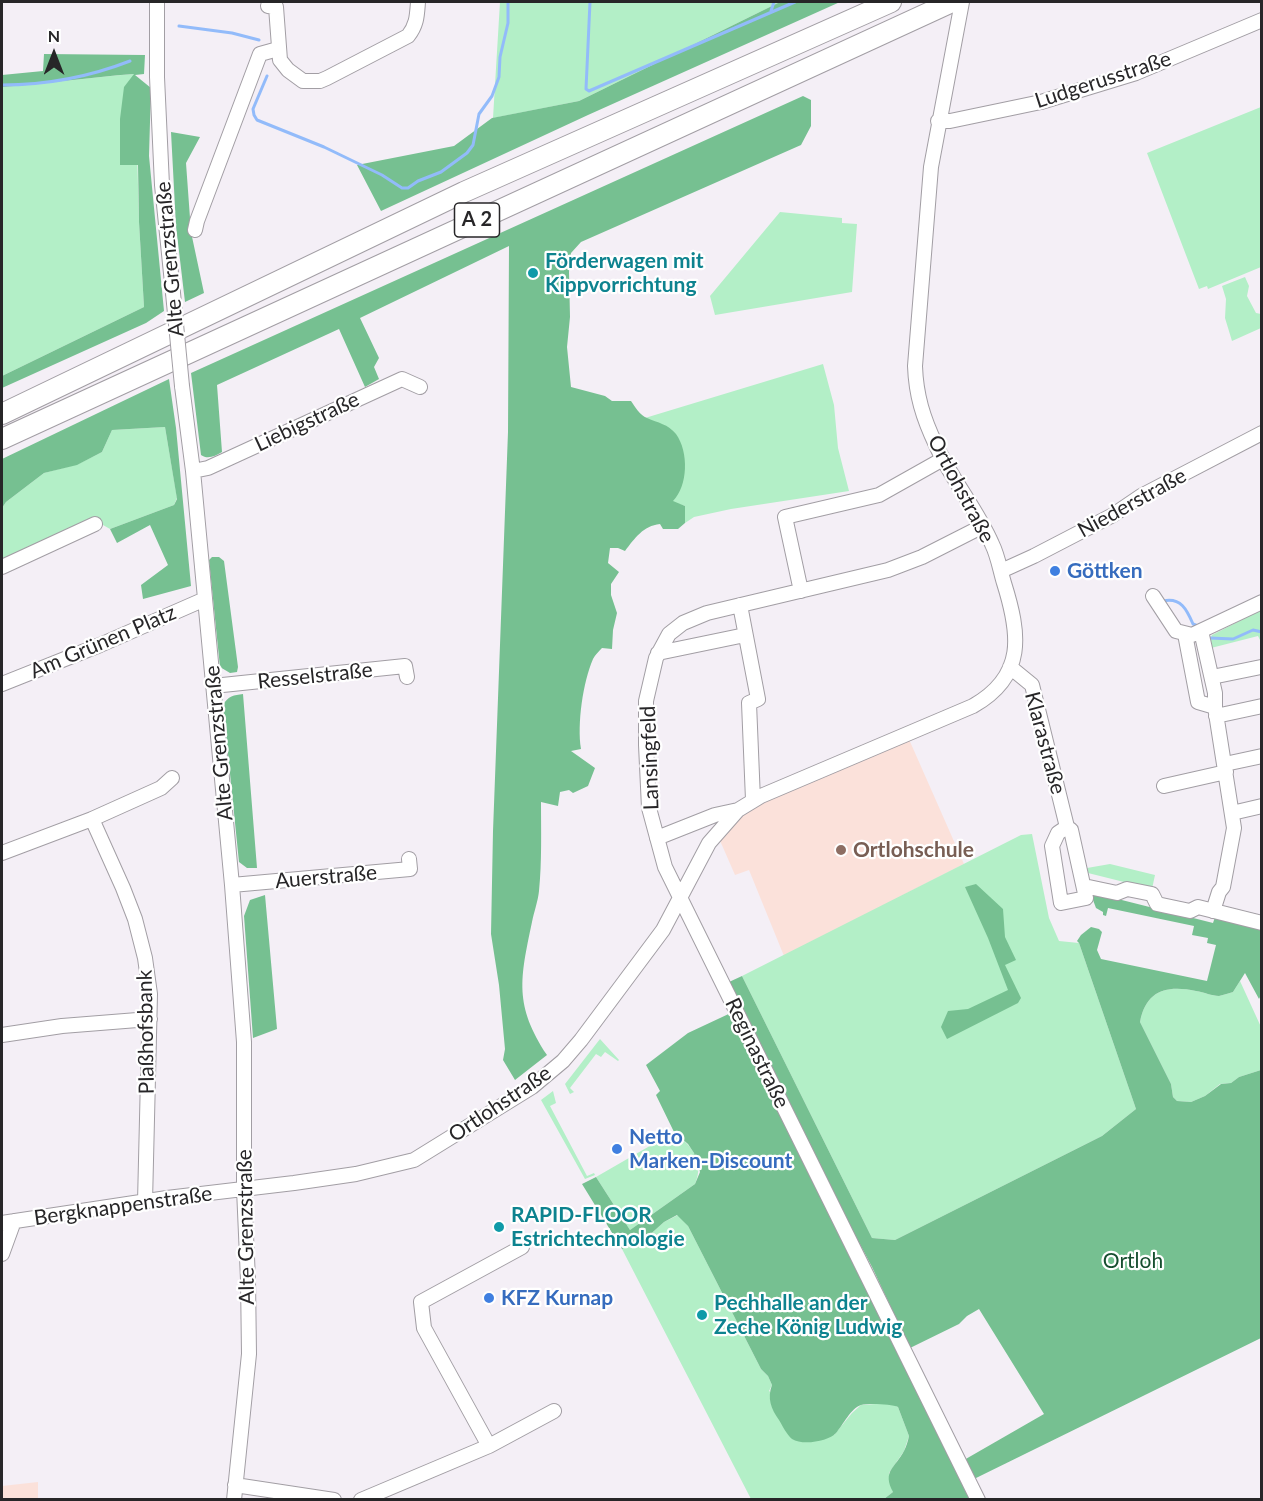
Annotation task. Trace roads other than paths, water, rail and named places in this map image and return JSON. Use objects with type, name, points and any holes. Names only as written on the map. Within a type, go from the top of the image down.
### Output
[{"type":"highway","name":"A 2","points":[[2,414],[464,192],[891,2]]},
{"type":"highway","name":"A 2","points":[[2,439],[952,2]]},
{"type":"street","name":"Alte Grenzstraße","points":[[158,2],[157,77],[162,185],[193,471],[232,885],[244,1042],[244,1189],[249,1354],[234,1500]]},
{"type":"street","points":[[268,6],[276,7],[280,60],[296,77],[311,82],[320,81],[408,36],[417,21],[418,2]]},
{"type":"street","name":"Ortlohstraße","points":[[244,1189],[356,1174],[414,1160],[532,1087],[563,1061],[581,1040],[663,930],[709,843],[738,810],[753,800],[973,706],[989,697],[1002,683],[1010,667],[1016,637],[1009,600],[992,544],[943,459],[922,412],[916,390],[915,366],[928,191],[938,121],[962,2]]},
{"type":"street","name":"Ludgerusstraße","points":[[938,121],[959,119],[1041,102],[1136,73],[1262,20]]},
{"type":"street","points":[[195,230],[260,54],[278,49]]},
{"type":"street","name":"Liebigstraße","points":[[193,471],[208,468],[402,379],[420,387]]},
{"type":"street","name":"Niederstraße","points":[[1000,571],[1104,519],[1141,496],[1262,432]]},
{"type":"street","points":[[801,591],[785,517],[879,495],[943,459]]},
{"type":"street","points":[[2,567],[95,524]]},
{"type":"street","name":"Lansingfeld","points":[[681,896],[666,867],[649,808],[645,720],[651,672],[658,653],[669,634],[683,623],[701,615],[888,570],[922,557],[982,526]]},
{"type":"street","points":[[1153,596],[1176,631],[1192,635],[1262,602]]},
{"type":"street","name":"Am Grünen Platz","points":[[2,684],[100,645],[205,599]]},
{"type":"street","points":[[740,605],[758,699],[749,703],[753,800]]},
{"type":"street","points":[[1202,631],[1215,693],[1215,712],[1226,768],[1234,828],[1223,887],[1213,911]]},
{"type":"street","points":[[1185,634],[1198,702],[1215,712],[1262,706]]},
{"type":"street","points":[[658,653],[746,635]]},
{"type":"street","name":"Resselstraße","points":[[213,686],[405,666],[406,677]]},
{"type":"street","name":"Klarastraße","points":[[1010,667],[1032,685],[1066,827],[1071,830],[1084,886]]},
{"type":"street","points":[[1212,677],[1261,667]]},
{"type":"street","points":[[1164,786],[1262,756]]},
{"type":"street","points":[[2,853],[92,819],[161,788],[172,778]]},
{"type":"street","points":[[1232,813],[1262,806]]},
{"type":"street","name":"Ortlohstraße","points":[[657,838],[715,815],[738,810]]},
{"type":"street","name":"Plaßhofsbank","points":[[92,819],[135,919],[145,958],[150,994],[145,1202]]},
{"type":"street","points":[[1066,827],[1058,834],[1052,846],[1061,903],[1086,898],[1084,886],[1117,893],[1127,889],[1152,894],[1157,903],[1190,911],[1198,907],[1262,923]]},
{"type":"street","name":"Auerstraße","points":[[232,885],[410,869],[409,860]]},
{"type":"street","name":"Reginastraße","points":[[681,896],[978,1500]]},
{"type":"street","points":[[2,1035],[62,1026],[150,1019]]},
{"type":"street","name":"Bergknappenstraße","points":[[8,1222],[244,1189]]},
{"type":"street","points":[[2,1254],[8,1222]]},
{"type":"street","points":[[489,1446],[424,1328],[421,1302],[522,1247]]},
{"type":"street","points":[[361,1500],[489,1446],[554,1411]]},
{"type":"street","points":[[235,1485],[334,1500]]},
{"type":"waterway","points":[[267,76],[253,109],[257,120],[324,147],[382,175],[402,188],[408,188],[418,181],[441,172],[467,153],[473,145],[479,114],[492,96],[499,77],[500,57],[508,23],[508,2]]},
{"type":"waterway","points":[[590,2],[586,89],[589,91],[795,2]]},
{"type":"waterway","points":[[771,11],[774,2]]},
{"type":"waterway","points":[[179,26],[232,33],[259,40]]},
{"type":"waterway","points":[[2,85],[34,84],[67,79],[99,72],[130,61]]},
{"type":"waterway","points":[[1163,601],[1179,603],[1186,610],[1193,624],[1198,626]]},
{"type":"waterway","points":[[1210,638],[1233,639],[1253,630],[1262,632]]},
{"type":"place","name":"Förderwagen mit Kippvorrichtung","points":[[533,273]]},
{"type":"place","name":"Göttken","points":[[1055,571]]},
{"type":"place","name":"Ortlohschule","points":[[841,850]]},
{"type":"place","name":"Netto Marken-Discount","points":[[617,1149]]},
{"type":"place","name":"RAPID-FLOOR Estrichtechnologie","points":[[499,1227]]},
{"type":"place","name":"KFZ Kurnap","points":[[489,1298]]},
{"type":"place","name":"Pechhalle an der Zeche König Ludwig","points":[[702,1315]]},
{"type":"park label","name":"Ortloh","points":[[1133,1261]]}]
